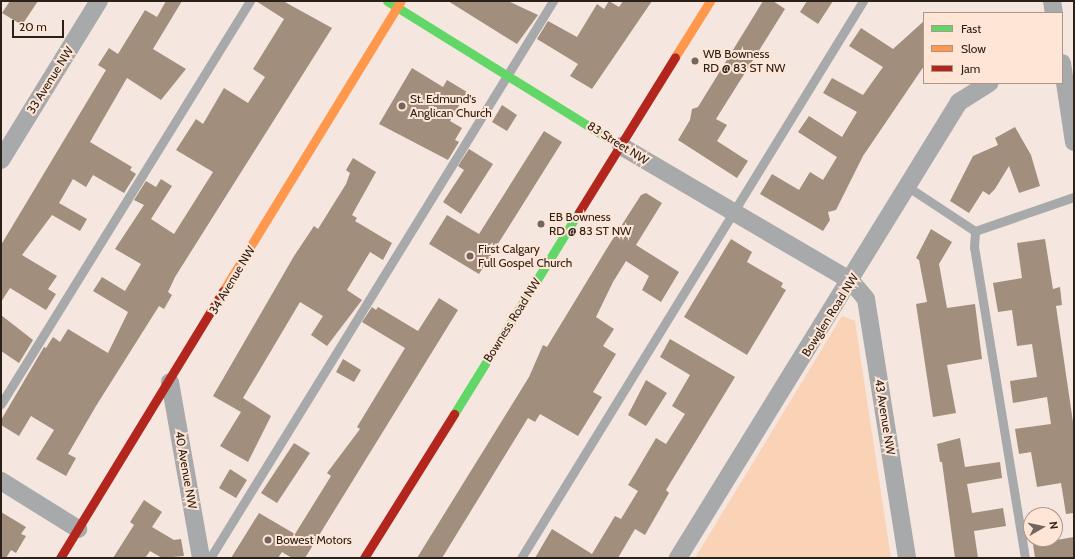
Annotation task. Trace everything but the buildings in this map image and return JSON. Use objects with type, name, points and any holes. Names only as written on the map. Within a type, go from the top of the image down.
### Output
[{"type":"street","name":"33 Avenue NW","points":[[1,160],[99,1]]},
{"type":"street","name":"83 Street NW","points":[[387,1],[399,4],[621,146],[733,213],[852,281]]},
{"type":"street","name":"Bowness Road NW","points":[[364,558],[710,1]]},
{"type":"street","points":[[1052,1],[1054,12]]},
{"type":"street","name":"34 Avenue NW","points":[[60,558],[170,382],[399,4]]},
{"type":"street","points":[[1063,63],[1074,61]]},
{"type":"street","points":[[1063,70],[1074,142]]},
{"type":"street","name":"Bowglen Road NW","points":[[678,558],[852,281],[959,102],[988,84]]},
{"type":"street","name":"43 Avenue NW","points":[[852,281],[866,299],[907,558]]},
{"type":"street","name":"40 Avenue NW","points":[[170,382],[201,558]]},
{"type":"street","points":[[1,481],[78,529]]},
{"type":"lane","points":[[1,404],[250,1]]},
{"type":"lane","points":[[210,558],[553,1]]},
{"type":"lane","points":[[521,558],[863,1]]},
{"type":"lane","points":[[908,187],[975,231]]},
{"type":"lane","points":[[975,231],[1074,197]]},
{"type":"lane","points":[[975,231],[974,247],[1025,558]]},
{"type":"shaded area","points":[[842,316],[855,321],[891,558],[695,558]]},
{"type":"traffic: fast","points":[[387,1],[621,146]]},
{"type":"traffic: fast","points":[[454,414],[579,212]]},
{"type":"traffic: slow","points":[[223,291],[401,1]]},
{"type":"traffic: slow","points":[[675,57],[710,1]]},
{"type":"traffic: jam","points":[[579,212],[675,57]]},
{"type":"traffic: jam","points":[[60,558],[223,291]]},
{"type":"traffic: jam","points":[[364,558],[454,414]]},
{"type":"place","name":"WB Bowness RD @ 83 ST NW","points":[[695,61]]},
{"type":"place","name":"St. Edmund's Anglican Church","points":[[402,106]]},
{"type":"place","name":"EB Bowness RD @ 83 ST NW","points":[[541,224]]},
{"type":"place","name":"First Calgary Full Gospel Church","points":[[470,256]]},
{"type":"place","name":"Bowest Motors","points":[[268,540]]}]
